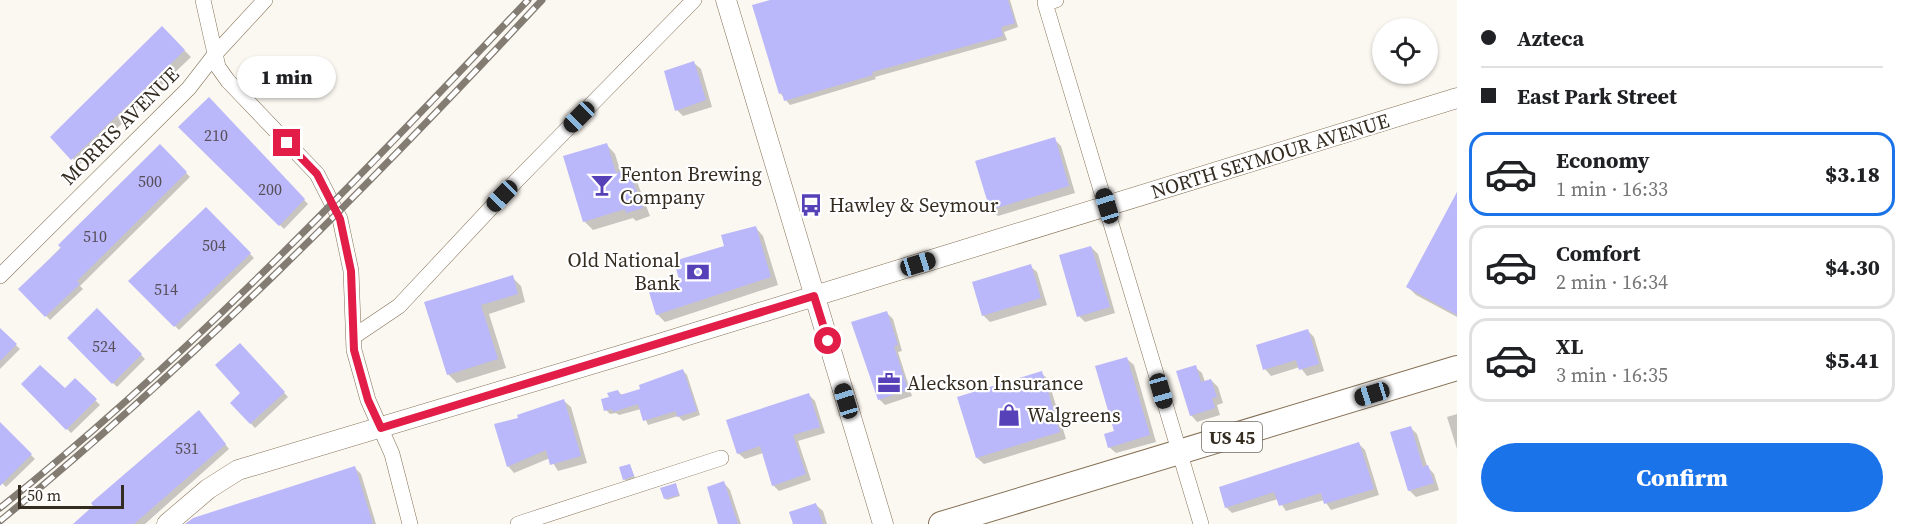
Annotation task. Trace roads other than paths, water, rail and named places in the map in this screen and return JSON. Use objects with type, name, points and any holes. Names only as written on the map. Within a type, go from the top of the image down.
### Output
[{"type":"main road","name":"US 45","points":[[942,524],[1457,368]]},
{"type":"street","points":[[203,0],[218,67],[228,81],[317,174],[340,219],[351,271],[353,337],[368,400],[392,454],[410,524]]},
{"type":"street","name":"MORRIS AVENUE","points":[[0,276],[189,88],[216,53],[265,0]]},
{"type":"street","points":[[353,337],[399,306],[517,180],[694,0]]},
{"type":"street","points":[[726,0],[883,524]]},
{"type":"street","points":[[1050,2],[1107,206],[1201,524]]},
{"type":"street","name":"NORTH SEYMOUR AVENUE","points":[[167,524],[208,489],[238,470],[1457,98]]},
{"type":"street","points":[[518,524],[721,458]]},
{"type":"railway","points":[[0,508],[71,450],[207,327],[401,133],[528,0]]},
{"type":"railway","points":[[0,521],[72,461],[212,335],[280,270],[347,204],[542,0]]},
{"type":"place","name":"Fenton Brewing Company","points":[[602,185]]},
{"type":"place","name":"Hawley & Seymour","points":[[811,205]]},
{"type":"place","name":"Old National Bank","points":[[698,272]]},
{"type":"place","name":"Aleckson Insurance","points":[[889,383]]},
{"type":"place","name":"Walgreens","points":[[1009,415]]}]
